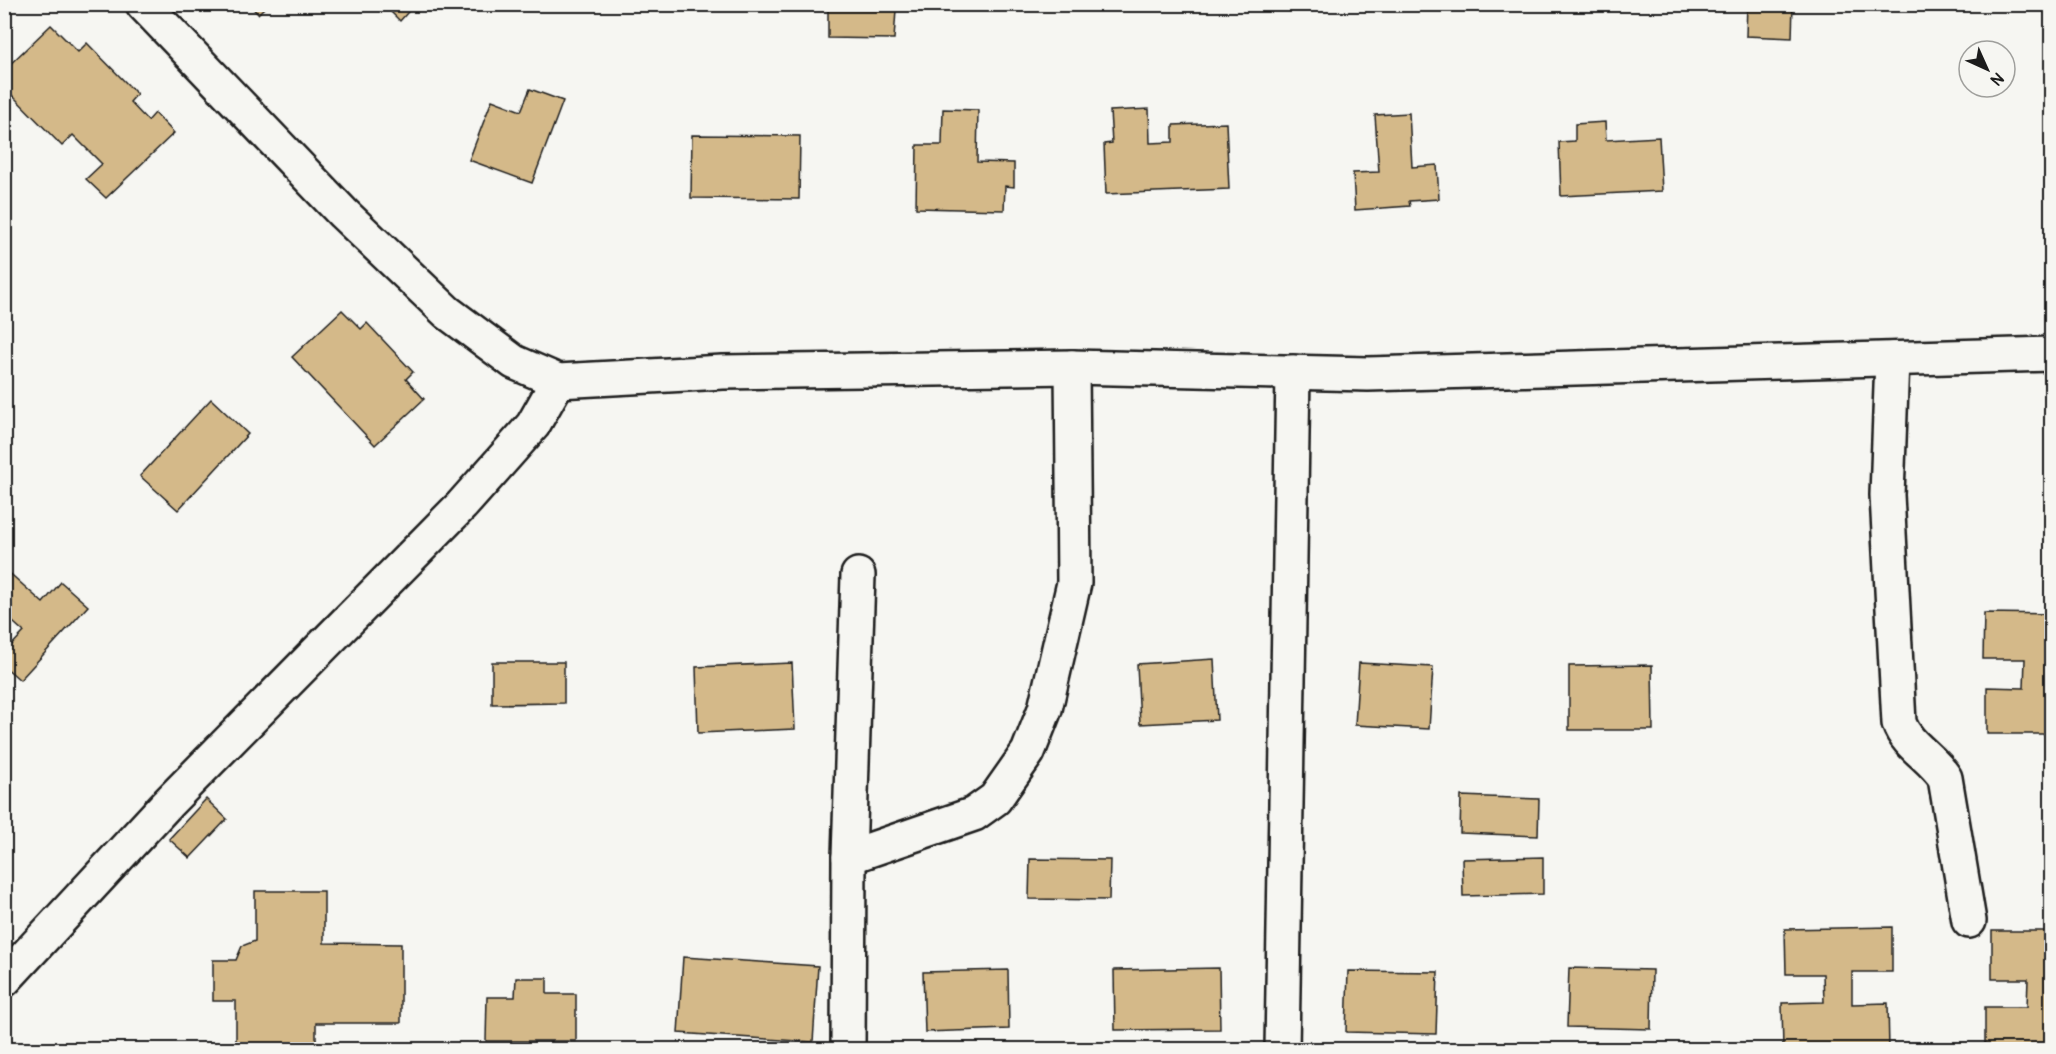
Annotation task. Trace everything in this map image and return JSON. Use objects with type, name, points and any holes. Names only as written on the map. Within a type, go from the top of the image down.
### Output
[{"type":"street","points":[[143,4],[343,213],[447,312],[514,362],[558,381],[723,372],[1072,367],[1368,374],[2052,354]]},
{"type":"street","points":[[1892,359],[1887,495],[1899,723],[1906,738],[1939,769],[1945,778],[1969,921]]},
{"type":"street","points":[[849,856],[974,814],[995,799],[1028,752],[1045,709],[1074,583],[1072,367]]},
{"type":"street","points":[[1282,1050],[1293,372]]},
{"type":"street","points":[[4,980],[167,804],[485,480],[533,425],[558,381]]},
{"type":"street","points":[[848,1050],[849,856],[858,575]]},
{"type":"building","points":[[249,4],[268,4],[258,14]]},
{"type":"building","points":[[383,4],[415,4],[400,21]]},
{"type":"building","points":[[1747,4],[1793,4],[1792,38],[1746,36]]},
{"type":"building","points":[[828,9],[896,10],[894,39],[828,38]]},
{"type":"building","points":[[51,25],[78,52],[87,43],[137,94],[130,102],[148,121],[155,113],[174,133],[106,198],[86,179],[102,164],[73,135],[62,146],[4,87],[4,70]]},
{"type":"building","points":[[530,89],[563,101],[532,183],[469,160],[492,100],[521,111]]},
{"type":"building","points":[[943,109],[978,110],[977,162],[1014,163],[1014,187],[1005,186],[1004,210],[916,208],[917,145],[942,145]]},
{"type":"building","points":[[1149,109],[1150,143],[1173,142],[1173,125],[1226,123],[1229,189],[1106,194],[1104,144],[1112,143],[1110,111]]},
{"type":"building","points":[[1409,113],[1412,167],[1437,165],[1439,199],[1409,201],[1410,206],[1355,210],[1353,173],[1379,172],[1375,115]]},
{"type":"building","points":[[1605,122],[1606,140],[1659,137],[1662,191],[1561,196],[1559,142],[1575,141],[1575,124]]},
{"type":"building","points":[[692,135],[800,136],[799,199],[691,198]]},
{"type":"building","points":[[342,310],[361,329],[367,323],[413,372],[406,379],[424,399],[375,445],[292,357]]},
{"type":"building","points":[[211,399],[248,434],[178,510],[140,476]]},
{"type":"building","points":[[4,568],[43,603],[61,582],[88,606],[20,680],[4,666],[4,653],[24,632],[4,614]]},
{"type":"building","points":[[1984,613],[2052,614],[2052,663],[2045,663],[2045,687],[2052,687],[2052,734],[1987,734],[1987,687],[2024,688],[2025,659],[1983,659]]},
{"type":"building","points":[[1214,659],[1217,720],[1140,724],[1137,664]]},
{"type":"building","points":[[492,662],[564,662],[564,703],[492,704]]},
{"type":"building","points":[[792,663],[795,729],[698,733],[696,667]]},
{"type":"building","points":[[1359,663],[1433,667],[1429,729],[1355,725]]},
{"type":"building","points":[[1652,665],[1653,730],[1569,730],[1569,666]]},
{"type":"building","points":[[1461,796],[1539,799],[1538,836],[1460,833]]},
{"type":"building","points":[[206,799],[227,819],[190,858],[169,839]]},
{"type":"building","points":[[1543,857],[1543,894],[1463,896],[1462,859]]},
{"type":"building","points":[[1030,859],[1110,860],[1109,900],[1029,899]]},
{"type":"building","points":[[255,891],[324,891],[324,943],[401,944],[401,1023],[316,1023],[316,1050],[236,1050],[236,1001],[213,1001],[213,960],[236,960],[242,946],[255,941]]},
{"type":"building","points":[[1892,927],[1892,972],[1852,972],[1852,1004],[1888,1003],[1889,1050],[1783,1050],[1782,1003],[1824,1002],[1823,974],[1786,974],[1785,929]]},
{"type":"building","points":[[1992,931],[2052,931],[2052,1050],[1985,1050],[1985,1007],[2027,1007],[2028,979],[1992,979]]},
{"type":"building","points":[[683,957],[818,966],[813,1042],[678,1033]]},
{"type":"building","points":[[1219,968],[1220,1029],[1115,1030],[1114,970]]},
{"type":"building","points":[[1569,968],[1652,970],[1651,1029],[1567,1027]]},
{"type":"building","points":[[1008,970],[1009,1029],[925,1032],[923,972]]},
{"type":"building","points":[[1348,971],[1438,972],[1436,1034],[1346,1032]]},
{"type":"building","points":[[516,978],[547,978],[547,994],[576,994],[576,1041],[486,1041],[487,997],[515,997]]}]
